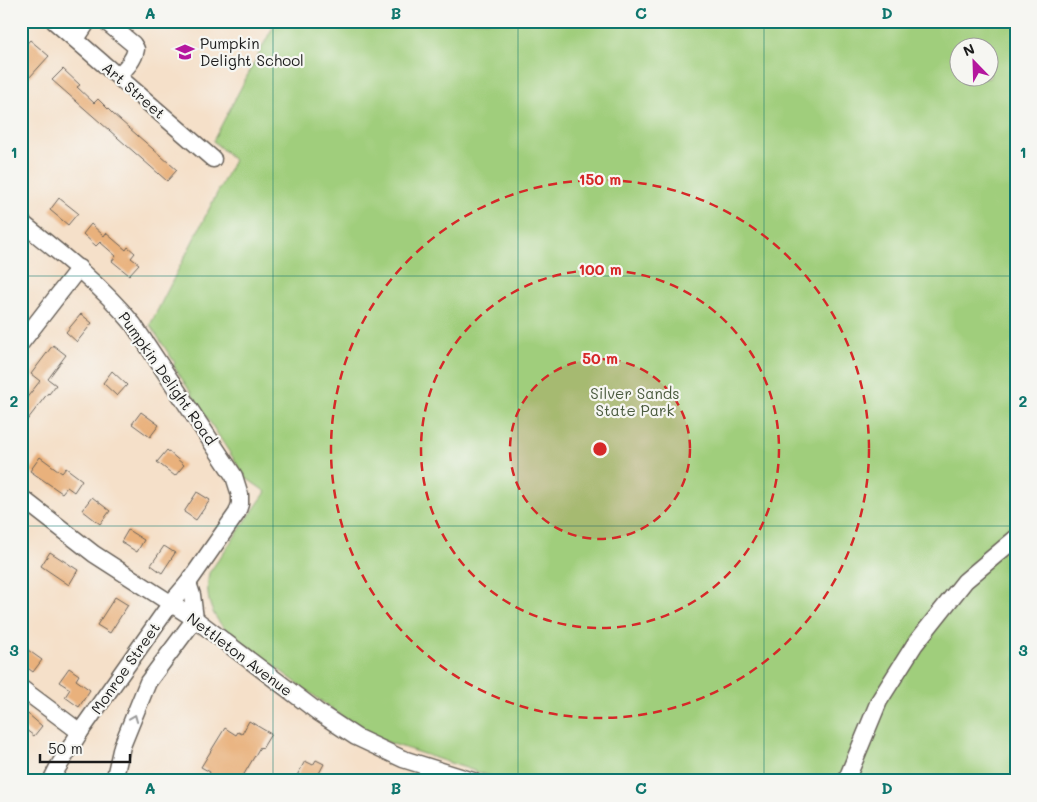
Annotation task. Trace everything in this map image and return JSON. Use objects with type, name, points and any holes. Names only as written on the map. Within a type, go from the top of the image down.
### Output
[{"type":"street","name":"Art Street","points":[[54,21],[213,159]]},
{"type":"street","points":[[76,39],[88,21]]},
{"type":"street","points":[[105,21],[133,44],[136,49],[128,66],[118,76]]},
{"type":"street","name":"Pumpkin Delight Road","points":[[21,222],[79,268],[102,289],[133,324],[217,450],[238,486],[240,504],[237,513]]},
{"type":"street","points":[[21,343],[79,268]]},
{"type":"street","name":"Nettleton Avenue","points":[[22,498],[94,554],[171,602],[318,712],[356,737],[403,759],[473,781]]},
{"type":"street","name":"Monroe Street","points":[[51,781],[80,732],[171,602],[188,583],[237,513]]},
{"type":"street","points":[[846,781],[879,701],[914,644],[966,581],[1016,538]]},
{"type":"street","points":[[188,583],[192,595],[195,619]]},
{"type":"street","name":"Monroe Street","points":[[114,781],[122,746],[148,682],[195,619]]},
{"type":"street","points":[[21,688],[80,732]]},
{"type":"green space","name":"Silver Sands State Park","points":[[276,21],[1016,21],[1016,781],[505,781],[381,740],[344,718],[227,631],[216,618],[210,605],[208,597],[209,573],[266,492],[246,478],[173,365],[175,363],[150,325],[234,160],[213,141]]},
{"type":"building","points":[[30,40],[49,56],[29,78],[21,71],[21,50]]},
{"type":"building","points":[[63,69],[80,85],[77,87],[94,103],[98,99],[177,170],[167,181],[52,80]]},
{"type":"building","points":[[59,198],[78,213],[68,225],[50,210]]},
{"type":"building","points":[[91,224],[104,236],[106,233],[126,250],[128,247],[135,253],[131,258],[139,264],[129,275],[112,261],[116,256],[100,242],[96,246],[83,234]]},
{"type":"building","points":[[81,314],[92,323],[77,342],[66,332]]},
{"type":"building","points":[[53,345],[66,355],[48,379],[56,385],[21,428],[21,405],[40,381],[31,374]]},
{"type":"building","points":[[112,371],[127,385],[117,396],[103,383]]},
{"type":"building","points":[[141,412],[159,425],[150,437],[132,424]]},
{"type":"building","points":[[167,450],[184,465],[175,476],[157,462]]},
{"type":"building","points":[[40,457],[62,473],[66,468],[82,480],[74,492],[67,487],[62,493],[30,471]]},
{"type":"building","points":[[197,492],[210,500],[196,520],[184,512]]},
{"type":"building","points":[[92,497],[110,511],[100,524],[82,510]]},
{"type":"building","points":[[128,530],[144,540],[137,552],[121,542]]},
{"type":"building","points":[[164,546],[175,553],[162,573],[151,565]]},
{"type":"building","points":[[50,552],[78,570],[69,585],[41,566]]},
{"type":"building","points":[[115,597],[128,605],[110,633],[97,625]]},
{"type":"building","points":[[21,645],[42,660],[33,672],[21,663]]},
{"type":"building","points":[[69,668],[79,675],[76,680],[90,690],[79,707],[65,697],[70,689],[59,682]]},
{"type":"building","points":[[28,714],[42,726],[34,736],[21,726],[21,722]]},
{"type":"building","points":[[249,721],[271,734],[262,749],[260,747],[240,781],[219,781],[209,775],[210,772],[201,767],[225,728],[236,735],[238,732],[242,734]]},
{"type":"building","points":[[316,760],[324,764],[315,781],[294,781],[305,761],[313,765]]},
{"type":"place","name":"Pumpkin Delight School","points":[[185,52]]}]
